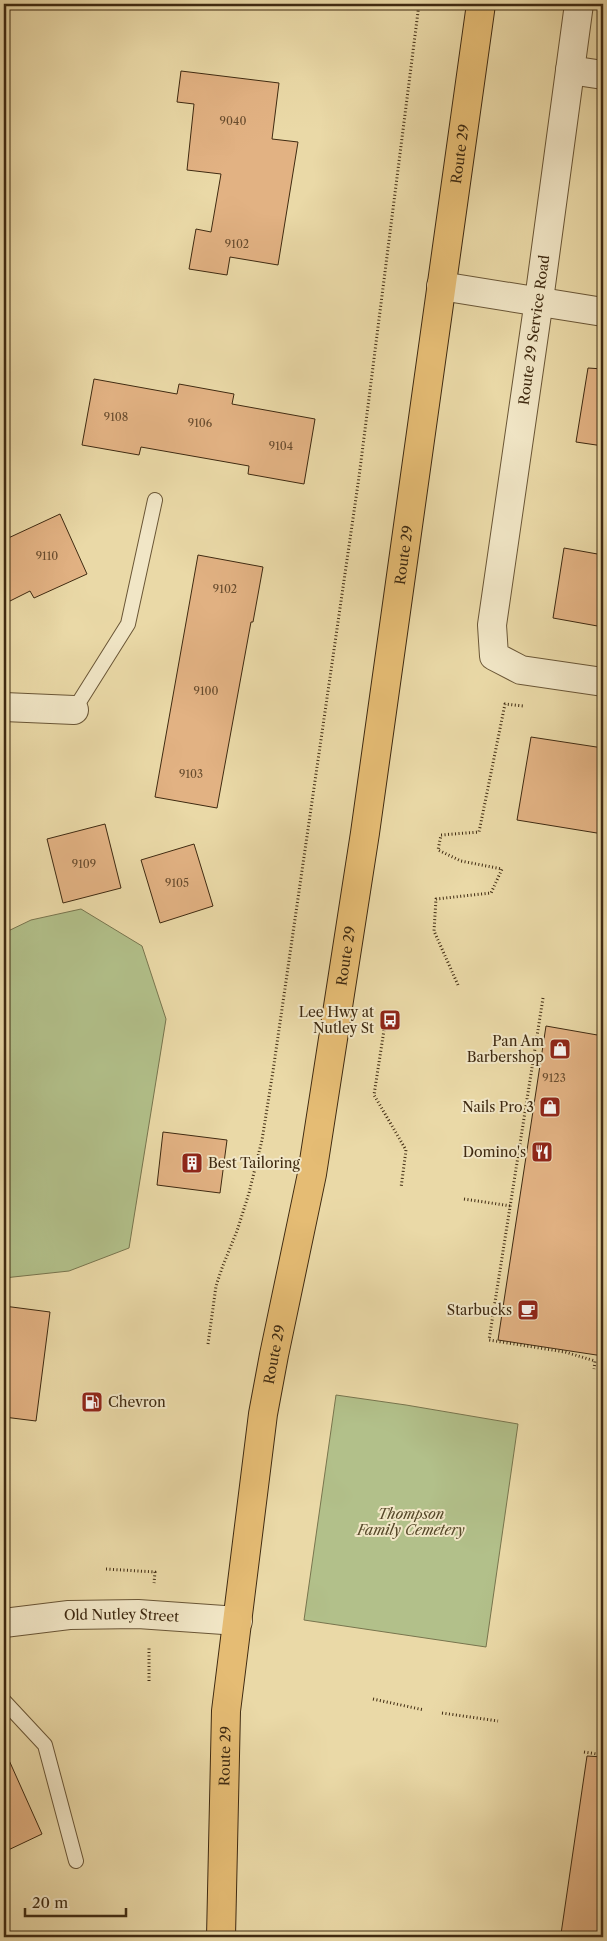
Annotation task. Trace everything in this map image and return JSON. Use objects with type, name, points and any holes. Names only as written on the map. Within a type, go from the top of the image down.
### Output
[{"type":"main road","name":"Route 29","points":[[221,1937],[226,1711],[264,1414],[274,1355],[312,1174],[362,852],[482,4]]},
{"type":"street","name":"Route 29 Service Road","points":[[579,4],[492,625],[494,656],[521,670],[603,682]]},
{"type":"street","points":[[570,70],[603,75]]},
{"type":"street","points":[[441,286],[539,300],[603,312]]},
{"type":"street","points":[[4,707],[74,710]]},
{"type":"street","name":"Old Nutley Street","points":[[4,1623],[69,1615],[138,1614],[238,1621]]},
{"type":"lane","points":[[74,710],[128,624],[155,500]]},
{"type":"lane","points":[[4,1700],[45,1745],[76,1861]]},
{"type":"path","points":[[208,1344],[216,1286],[237,1231],[253,1175],[262,1140],[274,1071],[359,476],[419,4]]},
{"type":"path","points":[[598,493],[603,494]]},
{"type":"path","points":[[458,986],[434,931],[436,899],[491,893],[502,870],[462,861],[438,850],[441,835],[479,832],[505,704],[523,706]]},
{"type":"path","points":[[543,998],[489,1340],[565,1352],[595,1361],[594,1369]]},
{"type":"path","points":[[384,1030],[374,1094],[406,1150],[402,1188]]},
{"type":"path","points":[[464,1199],[511,1206]]},
{"type":"path","points":[[373,1698],[424,1710]]},
{"type":"path","points":[[442,1713],[498,1721]]},
{"type":"path","points":[[584,1752],[603,1755]]},
{"type":"green space","points":[[81,909],[142,946],[166,1019],[129,1248],[69,1271],[4,1278],[4,933],[31,920]]},
{"type":"green space","name":"Thompson Family Cemetery","points":[[336,1395],[518,1424],[486,1647],[304,1620]]},
{"type":"building","points":[[181,71],[279,83],[272,139],[298,142],[278,265],[230,257],[227,275],[189,269],[196,229],[211,232],[221,174],[187,170],[194,104],[177,102]]},
{"type":"building","points":[[588,368],[603,369],[603,446],[576,442]]},
{"type":"building","points":[[94,379],[177,394],[179,384],[234,394],[232,404],[315,419],[304,484],[248,474],[249,466],[141,447],[139,455],[82,445]]},
{"type":"building","points":[[60,514],[87,574],[34,598],[30,591],[4,604],[4,540]]},
{"type":"building","points":[[564,548],[603,555],[603,627],[553,618]]},
{"type":"building","points":[[198,555],[263,567],[217,808],[155,797]]},
{"type":"building","points":[[531,737],[603,748],[603,834],[517,820]]},
{"type":"building","points":[[105,824],[121,888],[63,903],[47,839]]},
{"type":"building","points":[[194,844],[213,906],[160,923],[141,860]]},
{"type":"building","points":[[546,1026],[603,1036],[603,1356],[498,1340]]},
{"type":"building","name":"Best Tailoring","points":[[163,1132],[227,1140],[220,1193],[157,1185]]},
{"type":"building","points":[[4,1306],[50,1312],[36,1421],[4,1417]]},
{"type":"building","points":[[4,1749],[42,1834],[4,1852]]},
{"type":"building","points":[[587,1756],[603,1757],[603,1937],[580,1937],[561,1934]]},
{"type":"place","name":"Lee Hwy at Nutley St","points":[[390,1020]]},
{"type":"place","name":"Pan Am Barbershop","points":[[560,1049]]},
{"type":"place","name":"Nails Pro 3","points":[[550,1107]]},
{"type":"place","name":"Domino's","points":[[542,1152]]},
{"type":"place","name":"Best Tailoring","points":[[192,1163]]},
{"type":"place","name":"Starbucks","points":[[528,1310]]},
{"type":"place","name":"Chevron","points":[[92,1402]]}]
